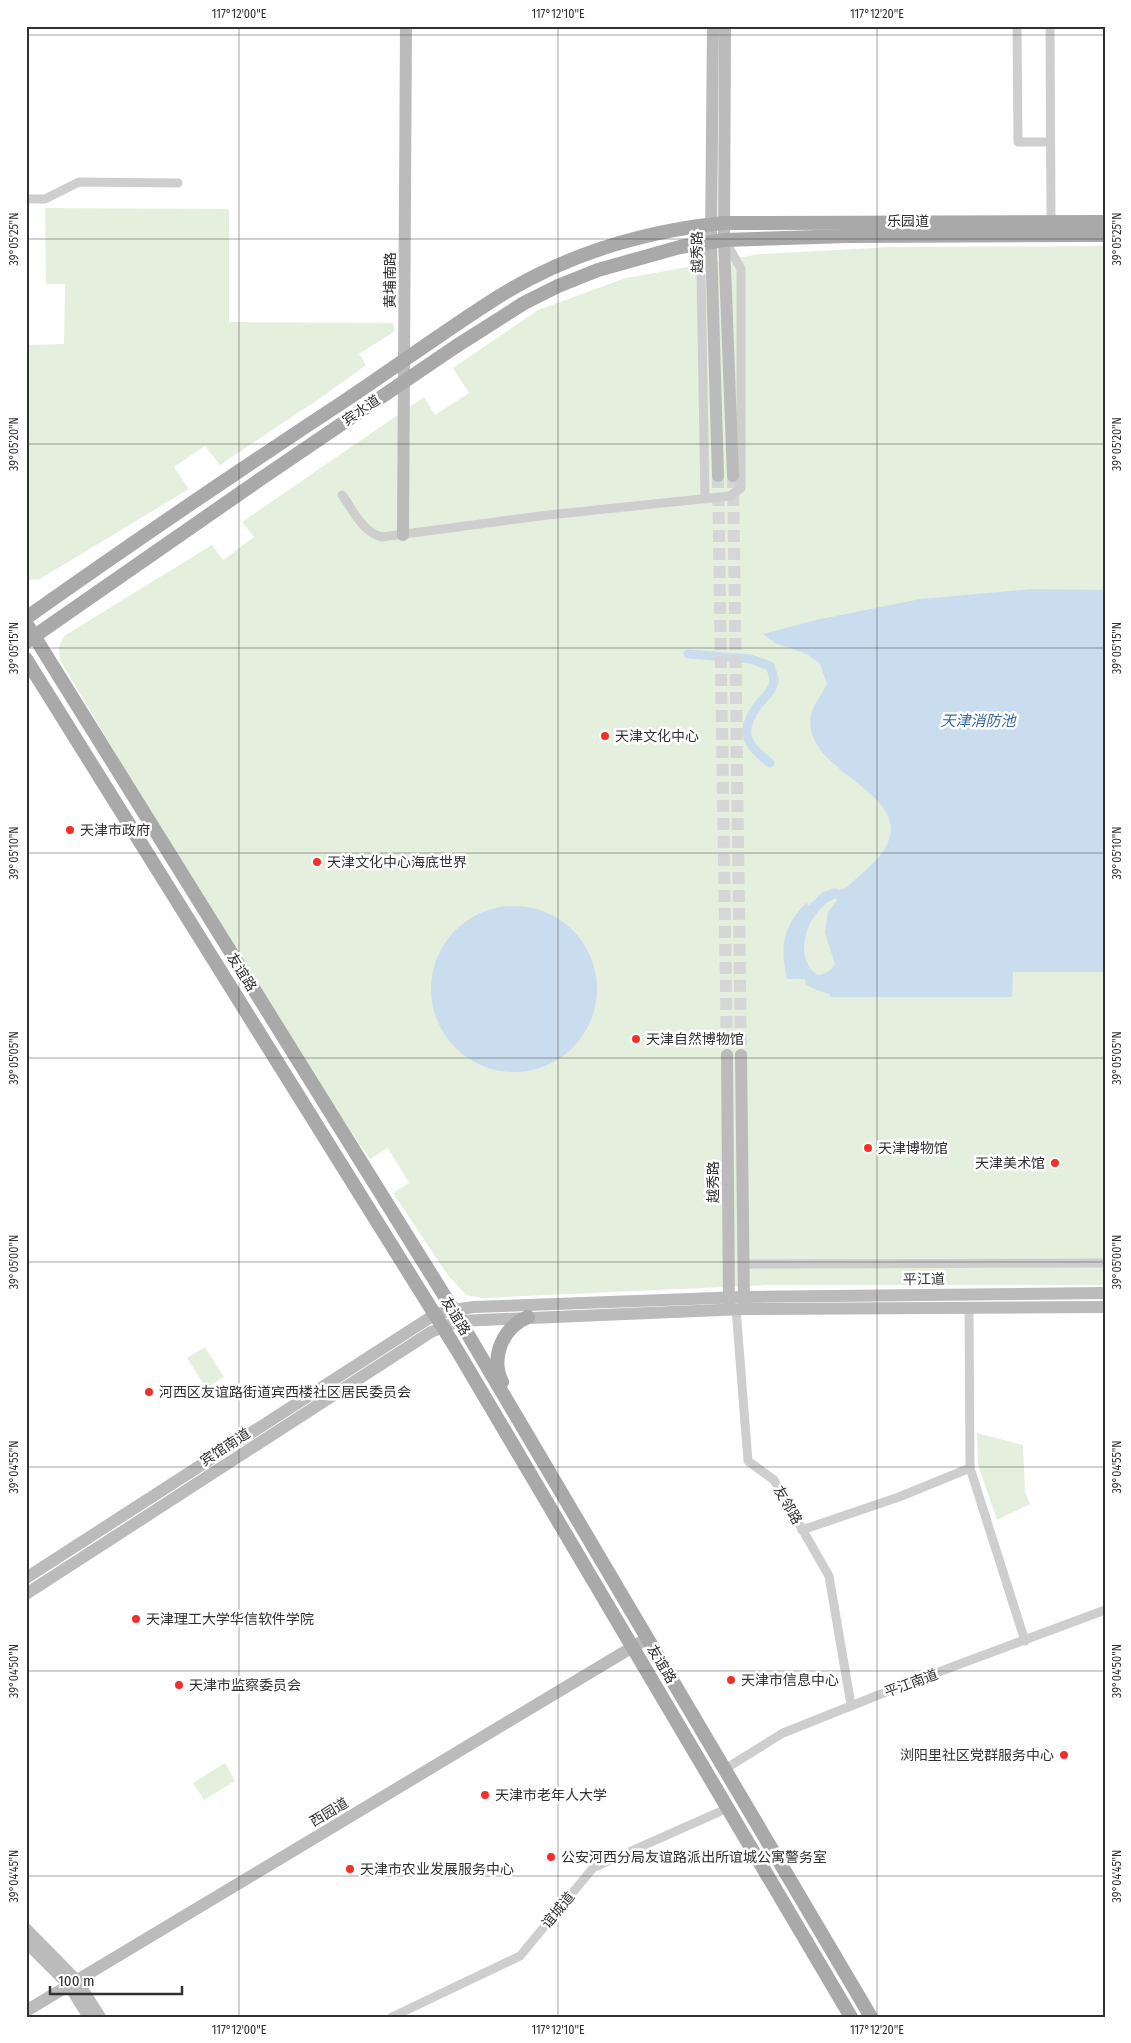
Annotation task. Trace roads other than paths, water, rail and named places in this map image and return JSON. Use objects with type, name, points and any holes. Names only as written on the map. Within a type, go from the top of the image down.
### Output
[{"type":"main road","name":"乐园道","points":[[718,240],[1052,228],[1105,222]]},
{"type":"main road","name":"宾水道","points":[[26,618],[178,511],[408,359],[499,296],[564,263],[608,246],[686,227],[718,224]]},
{"type":"main road","name":"乐园道","points":[[718,224],[1052,228],[1105,235]]},
{"type":"main road","name":"宾水道","points":[[30,639],[408,380],[524,303],[558,286],[598,270],[680,247],[718,240]]},
{"type":"main road","name":"友谊路","points":[[26,623],[30,639],[456,1315],[871,2017]]},
{"type":"main road","name":"友谊路","points":[[26,659],[438,1321],[635,1650],[851,2017]]},
{"type":"main road","points":[[515,1415],[512,1403],[500,1379],[497,1357],[500,1346],[509,1330],[528,1317]]},
{"type":"street","name":"黄埔南路","points":[[406,26],[408,359],[406,532]]},
{"type":"street","name":"黄埔南路","points":[[408,359],[412,26]]},
{"type":"street","name":"越秀路","points":[[713,26],[718,224],[718,476]]},
{"type":"street","name":"越秀路","points":[[718,224],[725,26]]},
{"type":"street","points":[[1017,26],[1018,142],[1049,142]]},
{"type":"street","points":[[1050,26],[1049,142],[1052,228]]},
{"type":"street","points":[[26,199],[45,199],[79,182],[178,183]]},
{"type":"street","name":"越秀路","points":[[718,240],[732,476]]},
{"type":"street","points":[[344,494],[372,529],[381,534],[730,496],[741,488],[741,269],[718,240],[701,273],[704,498]]},
{"type":"street","name":"越秀路","points":[[727,1055],[736,1304]]},
{"type":"street","points":[[736,1304],[744,1264],[741,1055]]},
{"type":"street","points":[[744,1264],[1105,1263]]},
{"type":"street","name":"平江道","points":[[736,1304],[1105,1293]]},
{"type":"street","points":[[456,1315],[528,1317],[736,1304]]},
{"type":"street","points":[[438,1321],[456,1315],[736,1304],[969,1309],[1105,1307]]},
{"type":"street","name":"友邻路","points":[[736,1304],[748,1461],[774,1480],[829,1576],[851,1706]]},
{"type":"street","points":[[969,1309],[970,1468],[1025,1641]]},
{"type":"street","name":"宾馆南道","points":[[26,1578],[438,1321]]},
{"type":"street","name":"宾馆南道","points":[[26,1594],[438,1321]]},
{"type":"street","points":[[802,1530],[899,1497],[970,1468]]},
{"type":"street","name":"平江南道","points":[[725,1769],[783,1733],[1105,1610]]},
{"type":"street","name":"西园道","points":[[30,2017],[72,1986],[648,1642]]},
{"type":"street","name":"谊城道","points":[[392,2017],[520,1956],[593,1868],[728,1808]]},
{"type":"street","points":[[26,1929],[100,2017]]},
{"type":"street","points":[[26,1942],[56,1965],[57,1986],[52,2000]]},
{"type":"street","points":[[72,1986],[89,2017]]},
{"type":"street","name":"西园道","points":[[26,2011],[52,2000]]},
{"type":"water","name":"天津消防池","points":[[1033,589],[1105,590],[1105,972],[1013,972],[1012,997],[830,997],[830,994],[806,985],[805,979],[787,979],[784,957],[785,938],[798,912],[806,903],[809,905],[822,893],[834,888],[839,890],[846,888],[884,850],[891,830],[886,812],[874,797],[838,768],[822,752],[812,735],[811,714],[827,684],[820,664],[807,654],[775,643],[763,634],[816,620],[920,599]],"holes":[[[836,898],[837,901],[828,912],[825,933],[835,964],[828,972],[818,975],[810,967],[805,957],[804,945],[806,934],[811,922],[826,903]]]},
{"type":"water","points":[[522,906],[538,909],[553,915],[573,930],[591,957],[596,973],[596,1005],[591,1021],[573,1048],[553,1063],[538,1069],[506,1072],[490,1069],[475,1063],[450,1042],[440,1028],[434,1013],[431,981],[434,965],[440,950],[461,925],[475,915],[490,909]]},
{"type":"waterway","points":[[688,654],[751,659],[770,666],[774,683],[769,693],[752,714],[747,730],[750,743],[770,763]]},
{"type":"tunnel","points":[[718,476],[727,1055]]},
{"type":"tunnel","points":[[733,476],[741,1055]]},
{"type":"place","name":"天津文化中心","points":[[605,736]]},
{"type":"place","name":"天津市政府","points":[[70,830]]},
{"type":"place","name":"天津文化中心海底世界","points":[[317,862]]},
{"type":"place","name":"天津自然博物馆","points":[[636,1039]]},
{"type":"place","name":"天津博物馆","points":[[868,1148]]},
{"type":"place","name":"天津美术馆","points":[[1055,1163]]},
{"type":"place","name":"河西区友谊路街道宾西楼社区居民委员会","points":[[149,1392]]},
{"type":"place","name":"天津理工大学华信软件学院","points":[[136,1619]]},
{"type":"place","name":"天津市信息中心","points":[[731,1680]]},
{"type":"place","name":"天津市监察委员会","points":[[179,1685]]},
{"type":"place","name":"浏阳里社区党群服务中心","points":[[1064,1755]]},
{"type":"place","name":"天津市老年人大学","points":[[485,1795]]},
{"type":"place","name":"公安河西分局友谊路派出所谊城公寓警务室","points":[[551,1857]]},
{"type":"place","name":"天津市农业发展服务中心","points":[[350,1869]]}]
